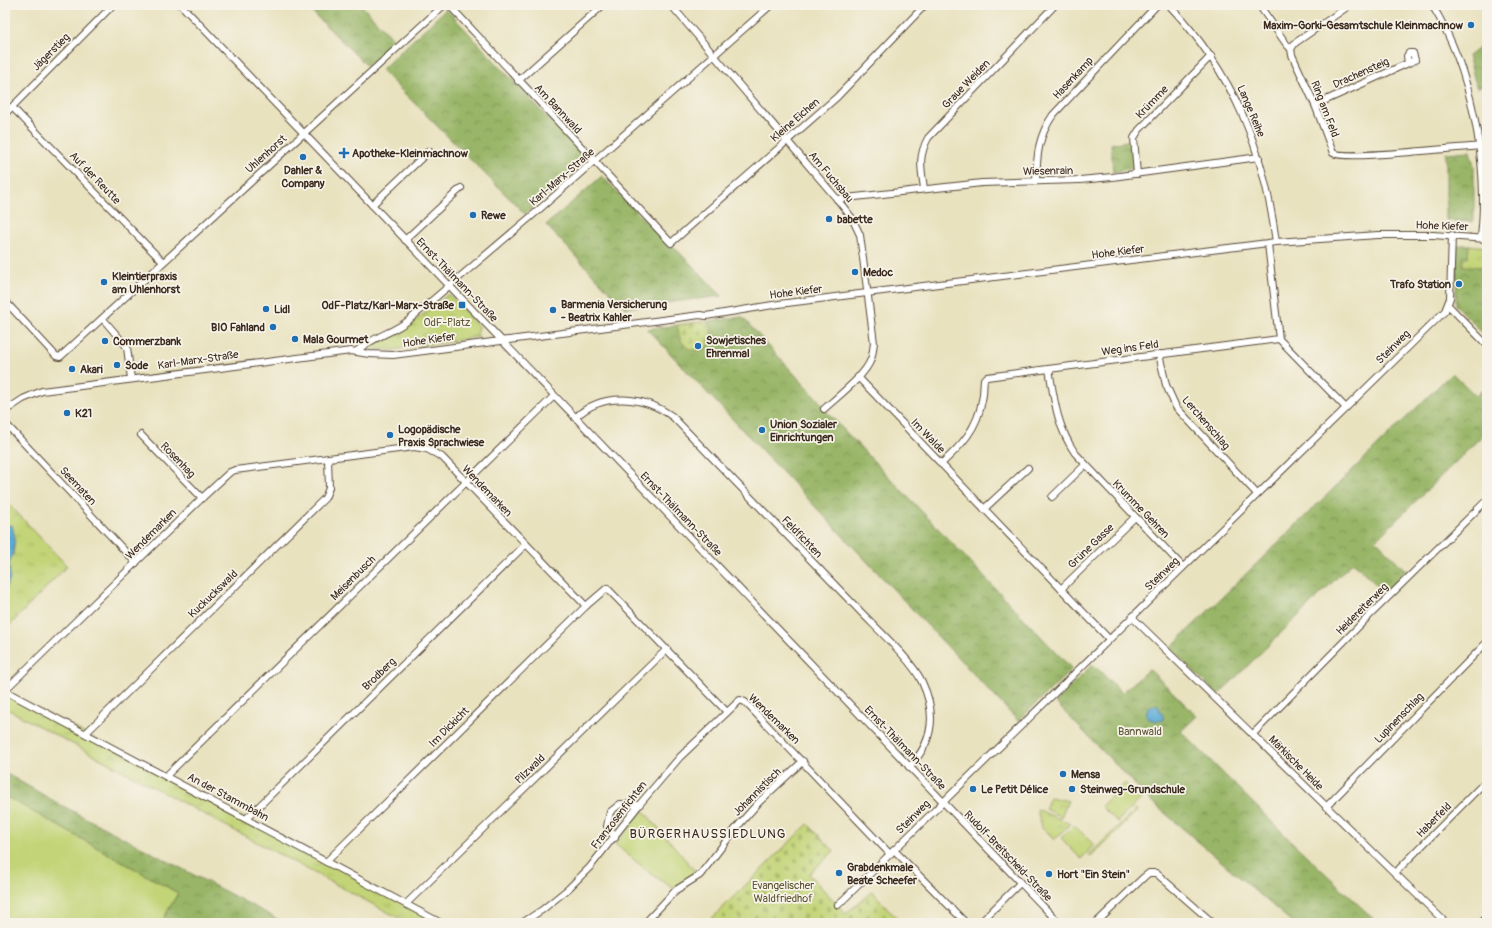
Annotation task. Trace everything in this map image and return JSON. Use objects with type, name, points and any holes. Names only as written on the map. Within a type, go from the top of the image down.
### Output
[{"type":"street","name":"Jägerstieg","points":[[5,114],[113,5]]},
{"type":"street","name":"Ernst-Thälmann-Straße","points":[[181,5],[942,802]]},
{"type":"street","name":"Uhlenhorst","points":[[5,301],[56,356],[60,357],[444,5]]},
{"type":"street","name":"Am Bannwald","points":[[449,5],[670,243]]},
{"type":"street","points":[[518,81],[603,5]]},
{"type":"street","name":"Am Fuchsbau","points":[[671,5],[838,199],[857,226],[868,293],[874,343],[873,351],[868,365],[858,377],[824,409]]},
{"type":"street","name":"Karl-Marx-Straße","points":[[5,411],[23,399],[38,392],[354,351],[372,340],[398,329],[594,162],[771,5]]},
{"type":"street","name":"Kleine Eichen","points":[[670,243],[837,97],[925,5]]},
{"type":"street","name":"Graue Weiden","points":[[924,188],[920,162],[922,151],[928,138],[1055,5]]},
{"type":"street","name":"Hasenkamp","points":[[1036,181],[1037,150],[1045,127],[1053,115],[1157,5]]},
{"type":"street","name":"Lange Reihe","points":[[1169,5],[1211,56],[1241,108],[1259,157],[1268,193],[1276,242]]},
{"type":"street","name":"Ring am Feld","points":[[1258,5],[1291,49],[1292,55],[1315,105],[1329,146],[1335,154],[1364,154],[1479,147]]},
{"type":"street","points":[[1291,49],[1295,44],[1350,5]]},
{"type":"street","points":[[1432,5],[1459,62],[1476,122],[1481,162],[1482,224],[1484,238]]},
{"type":"street","name":"Krümme","points":[[1137,174],[1134,138],[1139,130],[1211,56]]},
{"type":"street","name":"Drachensteig","points":[[1315,105],[1415,60]]},
{"type":"street","name":"Auf der Reutte","points":[[12,107],[163,262]]},
{"type":"street","points":[[1479,147],[1487,146]]},
{"type":"street","points":[[372,206],[429,151]]},
{"type":"street","name":"Wiesenrain","points":[[838,199],[924,188],[982,183],[1080,180],[1137,174],[1259,157]]},
{"type":"street","name":"Ernst-Thälmann-Straße","points":[[405,240],[461,188]]},
{"type":"street","name":"Hohe Kiefer","points":[[354,351],[369,354],[393,355],[700,315],[704,312],[746,307],[752,308],[1276,242],[1378,235],[1484,238]]},
{"type":"street","points":[[1452,236],[1450,298],[1448,305],[1487,345]]},
{"type":"street","points":[[1268,244],[1279,339],[1346,408]]},
{"type":"street","name":"Steinweg","points":[[838,905],[1445,311],[1448,305]]},
{"type":"street","points":[[103,319],[127,347],[131,379]]},
{"type":"street","name":"Weg ins Feld","points":[[942,464],[960,447],[975,425],[982,401],[984,379],[1049,368],[1279,339]]},
{"type":"street","name":"Lerchenschlag","points":[[1159,354],[1166,385],[1176,407],[1257,494]]},
{"type":"street","name":"Krumme Gehren","points":[[1049,368],[1056,411],[1061,430],[1075,453],[1183,567]]},
{"type":"street","name":"Im Walde","points":[[858,377],[1109,639]]},
{"type":"street","name":"Meisenbusch","points":[[166,776],[554,396]]},
{"type":"street","name":"Feldfichten","points":[[576,418],[588,408],[601,403],[616,400],[639,400],[662,409],[673,417],[916,670],[926,690],[932,717],[930,735],[924,750],[909,767]]},
{"type":"street","name":"Seematen","points":[[5,423],[136,563]]},
{"type":"street","name":"Rosenhag","points":[[140,434],[202,498]]},
{"type":"street","name":"Wendemarken","points":[[5,690],[202,498],[230,472],[235,470],[414,447],[427,449],[442,457],[586,606]]},
{"type":"street","name":"Kuckuckswald","points":[[86,733],[326,498],[329,488],[328,459]]},
{"type":"street","points":[[1052,497],[1085,464]]},
{"type":"street","points":[[984,509],[1028,468]]},
{"type":"street","name":"Heidereiterweg","points":[[1253,734],[1376,609],[1487,500]]},
{"type":"street","name":"Grüne Gasse","points":[[1061,589],[1135,517]]},
{"type":"street","name":"Brodberg","points":[[247,818],[526,544]]},
{"type":"street","points":[[586,606],[607,588],[727,712]]},
{"type":"street","name":"Im Dickicht","points":[[326,862],[586,606]]},
{"type":"street","name":"Märkische Heide","points":[[1132,616],[1446,923]]},
{"type":"street","name":"Lupinenschlag","points":[[1326,807],[1487,642]]},
{"type":"street","name":"Pilzwald","points":[[406,904],[667,649]]},
{"type":"street","name":"An der Stammbahn","points":[[5,690],[441,923]]},
{"type":"street","name":"Wendemarken","points":[[727,712],[736,702],[743,700],[892,852],[966,923]]},
{"type":"street","name":"Franzosenfichten","points":[[522,923],[542,910],[568,889],[590,867],[615,838],[639,805],[680,757],[727,712]]},
{"type":"street","name":"Johannistisch","points":[[645,923],[676,890],[700,875],[750,812],[803,761]]},
{"type":"street","name":"Haberfeld","points":[[1395,873],[1487,780]]},
{"type":"street","name":"Rudolf-Breitscheid-Straße","points":[[942,802],[1059,923]]},
{"type":"street","points":[[615,838],[607,826],[610,812],[620,804],[639,805]]},
{"type":"street","points":[[1096,923],[1149,874],[1156,873],[1213,923]]},
{"type":"street","points":[[980,923],[1020,884]]},
{"type":"street","points":[[1481,923],[1487,917]]},
{"type":"green space","points":[[305,5],[361,5],[395,41],[367,66]]},
{"type":"green space","points":[[446,9],[586,159],[525,214],[381,70]]},
{"type":"green space","points":[[1487,42],[1487,84],[1477,88],[1468,56]]},
{"type":"green space","points":[[1132,140],[1134,168],[1113,172],[1111,144]]},
{"type":"green space","points":[[1470,151],[1474,166],[1474,220],[1472,222],[1446,220],[1446,153]]},
{"type":"green space","points":[[602,176],[671,248],[673,246],[722,296],[625,308],[546,225]]},
{"type":"green space","points":[[1469,245],[1468,258],[1463,266],[1487,267],[1487,337],[1456,305],[1457,246]]},
{"type":"green space","points":[[1469,245],[1487,247],[1487,267],[1463,266],[1463,258],[1468,258]]},
{"type":"green space","name":"OdF-Platz","points":[[449,294],[478,326],[477,334],[479,337],[393,350],[365,348],[374,342],[397,335]]},
{"type":"green space","points":[[742,317],[822,404],[824,409],[1072,669],[1018,721],[647,329]]},
{"type":"green space","name":"Sowjetisches Ehrenmal","points":[[709,321],[711,335],[708,346],[700,350],[686,347],[681,339],[677,325]]},
{"type":"green space","points":[[1452,373],[1476,396],[1487,385],[1487,431],[1376,540],[1406,571],[1386,594],[1353,562],[1218,695],[1170,648]]},
{"type":"green space","points":[[5,500],[67,566],[5,630]]},
{"type":"green space","name":"Bannwald","points":[[1093,664],[1122,693],[1149,669],[1197,716],[1181,731],[1293,843],[1378,923],[1293,923],[1152,802],[1055,702]]},
{"type":"green space","points":[[5,691],[441,923],[408,923],[5,708]]},
{"type":"green space","points":[[5,773],[61,805],[285,923],[161,923],[178,893],[5,796]]},
{"type":"green space","points":[[1125,783],[1141,799],[1117,822],[1101,806]]},
{"type":"green space","points":[[5,796],[178,893],[161,923],[5,923]]},
{"type":"green space","points":[[1050,797],[1068,801],[1061,817],[1045,809]]},
{"type":"green space","points":[[622,806],[632,807],[613,833],[609,827],[612,814]]},
{"type":"green space","points":[[1037,809],[1070,824],[1054,840],[1041,827]]},
{"type":"green space","points":[[1136,809],[1137,811],[1091,857],[1089,855]]},
{"type":"green space","points":[[643,810],[695,871],[674,889],[650,873],[615,844]]},
{"type":"green space","name":"Evangelischer Waldfriedhof","points":[[808,824],[834,851],[809,874],[846,914],[872,891],[901,923],[707,923]]},
{"type":"green space","points":[[1074,825],[1094,845],[1081,859],[1061,838]]},
{"type":"water","points":[[12,525],[15,538],[13,554],[9,563],[10,578],[5,592],[5,526]]},
{"type":"water","points":[[1157,704],[1163,716],[1163,720],[1154,721],[1146,716],[1148,708]]},
{"type":"place","name":"Maxim-Gorki-Gesamtschule Kleinmachnow","points":[[1471,25]]},
{"type":"place","name":"Apotheke-Kleinmachnow","points":[[344,153]]},
{"type":"place","name":"Dahler & Company","points":[[303,157]]},
{"type":"place","name":"Rewe","points":[[473,215]]},
{"type":"place","name":"babette","points":[[829,219]]},
{"type":"place","name":"Medoc","points":[[855,272]]},
{"type":"place","name":"Kleintierpraxis am Uhlenhorst","points":[[104,282]]},
{"type":"place","name":"Trafo Station","points":[[1459,284]]},
{"type":"place","name":"OdF-Platz/Karl-Marx-Straße","points":[[462,305]]},
{"type":"place","name":"Lidl","points":[[266,309]]},
{"type":"place","name":"Barmenia Versicherung - Beatrix Kahler","points":[[553,310]]},
{"type":"place","name":"BIO Fahland","points":[[273,327]]},
{"type":"place","name":"Mala Gourmet","points":[[295,339]]},
{"type":"place","name":"Commerzbank","points":[[105,341]]},
{"type":"place","name":"Sowjetisches Ehrenmal","points":[[698,346]]},
{"type":"place","name":"Sode","points":[[117,365]]},
{"type":"place","name":"Akari","points":[[72,369]]},
{"type":"place","name":"K21","points":[[67,413]]},
{"type":"place","name":"Union Sozialer Einrichtungen","points":[[762,430]]},
{"type":"place","name":"Logopädische Praxis Sprachwiese","points":[[390,435]]},
{"type":"place","name":"Mensa","points":[[1063,774]]},
{"type":"place","name":"Le Petit Délice","points":[[973,789]]},
{"type":"place","name":"Steinweg-Grundschule","points":[[1072,789]]},
{"type":"place","name":"Grabdenkmale Beate Scheefer","points":[[839,873]]},
{"type":"place","name":"Hort \"Ein Stein\"","points":[[1049,874]]},
{"type":"district","name":"BÜRGERHAUSSIEDLUNG","points":[[708,834]]}]
